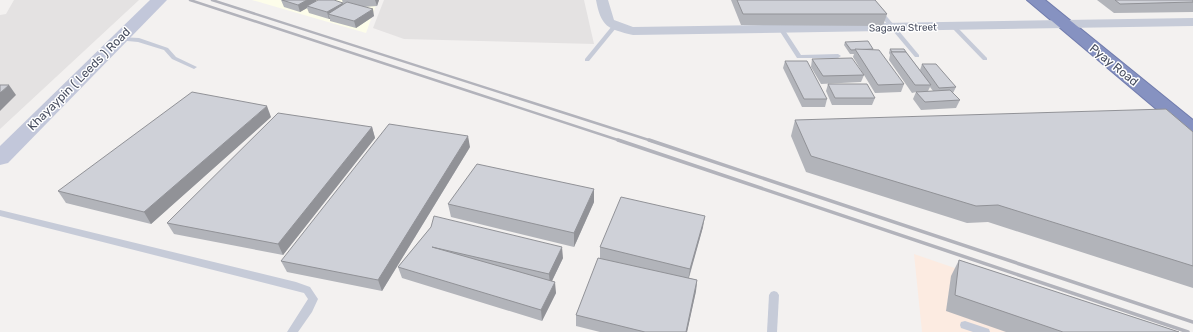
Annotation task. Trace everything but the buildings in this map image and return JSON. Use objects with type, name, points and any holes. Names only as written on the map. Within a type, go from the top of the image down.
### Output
[{"type":"highway","name":"Pyay Road","points":[[1035,0],[1193,130]]},
{"type":"street","name":"Khayaypin ( Leeds ) Road","points":[[0,158],[159,0]]},
{"type":"street","points":[[602,0],[606,19],[614,27]]},
{"type":"street","name":"Sagawa Street","points":[[614,27],[633,31],[782,30],[1193,22]]},
{"type":"lane","points":[[870,0],[917,56]]},
{"type":"lane","points":[[587,60],[614,27]]},
{"type":"lane","points":[[954,27],[985,59]]},
{"type":"lane","points":[[782,30],[799,57],[838,56]]},
{"type":"lane","points":[[119,39],[152,43],[166,49],[168,54],[178,61],[194,67]]},
{"type":"lane","points":[[0,213],[296,286],[307,290],[313,299],[292,332]]},
{"type":"lane","points":[[772,332],[774,295]]},
{"type":"lane","points":[[965,325],[985,332]]},
{"type":"shaded area","points":[[14,0],[139,0],[0,129],[0,15],[6,14]]},
{"type":"shaded area","points":[[252,0],[378,0],[366,33]]},
{"type":"shaded area","points":[[384,0],[584,0],[594,44],[404,39],[373,28]]},
{"type":"shaded area","points":[[914,254],[1141,332],[922,332]]},
{"type":"railway","points":[[190,0],[620,141]]},
{"type":"railway","points":[[212,0],[652,141]]},
{"type":"railway","points":[[620,141],[1188,332]]},
{"type":"railway","points":[[652,141],[1193,322]]}]
